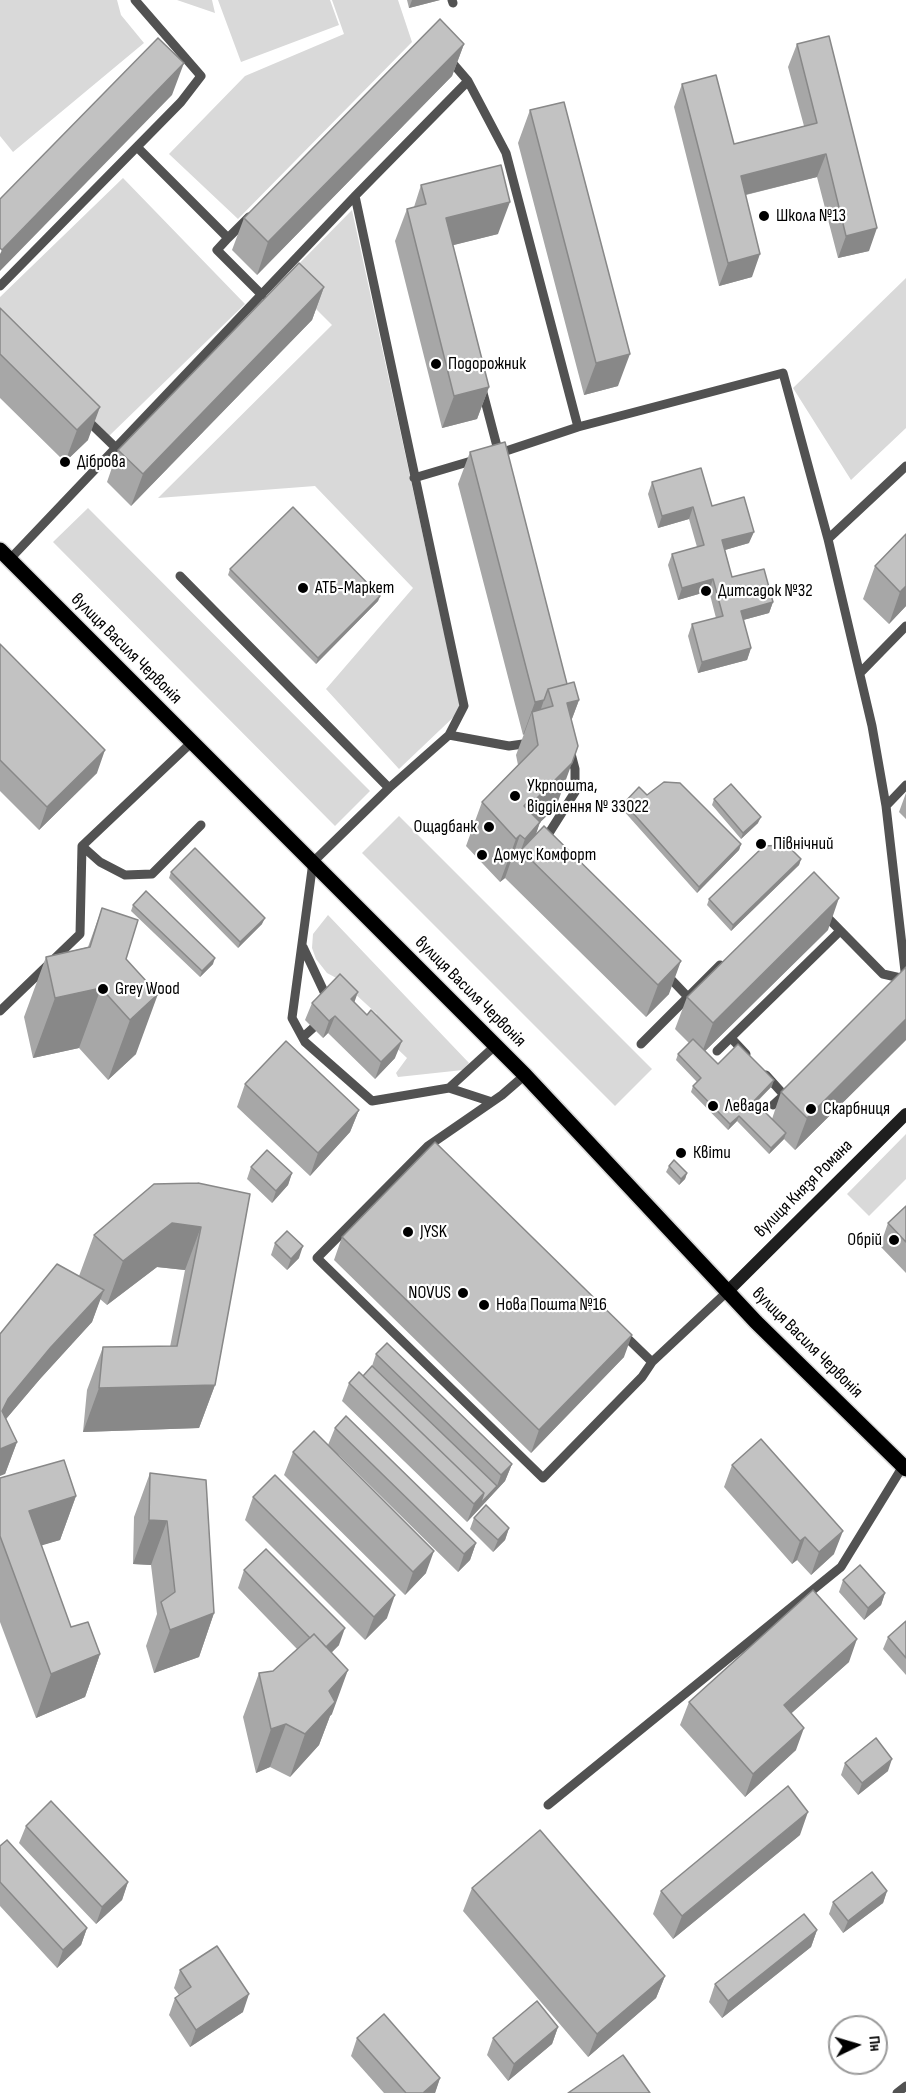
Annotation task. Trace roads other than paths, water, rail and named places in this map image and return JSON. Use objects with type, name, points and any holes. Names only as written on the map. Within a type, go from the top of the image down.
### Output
[{"type":"main road","name":"вулиця Василя Червонія","points":[[5,555],[525,1075],[756,1322],[905,1468]]},
{"type":"street","name":"вулиця Князя Романа","points":[[728,1291],[905,1117]]},
{"type":"lane","points":[[0,286],[181,102],[201,76],[135,0]]},
{"type":"lane","points":[[445,55],[468,81],[506,153],[578,427]]},
{"type":"lane","points":[[5,555],[116,448],[355,196],[468,81]]},
{"type":"lane","points":[[137,147],[228,238]]},
{"type":"lane","points":[[355,196],[464,706],[450,735],[389,788],[313,862],[292,1018],[305,1042],[372,1101],[448,1088],[492,1102]]},
{"type":"lane","points":[[260,206],[217,250],[262,295]]},
{"type":"lane","points":[[414,478],[578,427],[783,373],[828,539],[872,726],[885,806],[904,981],[883,974],[815,906]]},
{"type":"lane","points":[[478,375],[500,464]]},
{"type":"lane","points":[[79,412],[116,448]]},
{"type":"lane","points":[[828,539],[906,466]]},
{"type":"lane","points":[[180,576],[389,788]]},
{"type":"lane","points":[[860,673],[906,626]]},
{"type":"lane","points":[[450,735],[509,746],[535,742]]},
{"type":"lane","points":[[544,852],[539,846],[547,838],[575,792],[575,769],[567,739]]},
{"type":"lane","points":[[0,1011],[80,934],[82,846],[192,742]]},
{"type":"lane","points":[[885,806],[906,785]]},
{"type":"lane","points":[[82,846],[100,862],[125,875],[152,874],[201,825]]},
{"type":"lane","points":[[717,1051],[840,931]]},
{"type":"lane","points":[[303,947],[327,998]]},
{"type":"lane","points":[[640,1044],[730,955]]},
{"type":"lane","points":[[656,964],[687,996]]},
{"type":"lane","points":[[303,1037],[313,1028]]},
{"type":"lane","points":[[731,1038],[754,1062]]},
{"type":"lane","points":[[448,1088],[496,1046]]},
{"type":"lane","points":[[761,1070],[784,1095]]},
{"type":"lane","points":[[525,1075],[492,1102],[428,1146],[317,1258],[543,1478],[642,1377],[652,1362],[728,1291]]},
{"type":"lane","points":[[773,1105],[793,1086]]},
{"type":"lane","points":[[428,1146],[436,1155]]},
{"type":"lane","points":[[616,1327],[652,1362]]},
{"type":"lane","points":[[548,1805],[841,1567],[905,1468]]},
{"type":"lane","points":[[897,2093],[906,2086]]},
{"type":"place","name":"Школа №13","points":[[764,216]]},
{"type":"place","name":"Подорожник","points":[[436,364]]},
{"type":"place","name":"Діброва","points":[[65,462]]},
{"type":"place","name":"АТБ-Маркет","points":[[303,588]]},
{"type":"place","name":"Дитсадок №32","points":[[706,591]]},
{"type":"place","name":"Укрпошта, відділення № 33022","points":[[515,796]]},
{"type":"place","name":"Ощадбанк","points":[[489,827]]},
{"type":"place","name":"Північний","points":[[761,844]]},
{"type":"place","name":"Домус Комфорт","points":[[482,855]]},
{"type":"place","name":"Grey Wood","points":[[103,989]]},
{"type":"place","name":"Левада","points":[[713,1106]]},
{"type":"place","name":"Скарбниця","points":[[811,1109]]},
{"type":"place","name":"Квiти","points":[[681,1153]]},
{"type":"place","name":"JYSK","points":[[408,1232]]},
{"type":"place","name":"Обрій","points":[[894,1240]]},
{"type":"place","name":"NOVUS","points":[[463,1293]]},
{"type":"place","name":"Нова Пошта №16","points":[[484,1305]]}]
